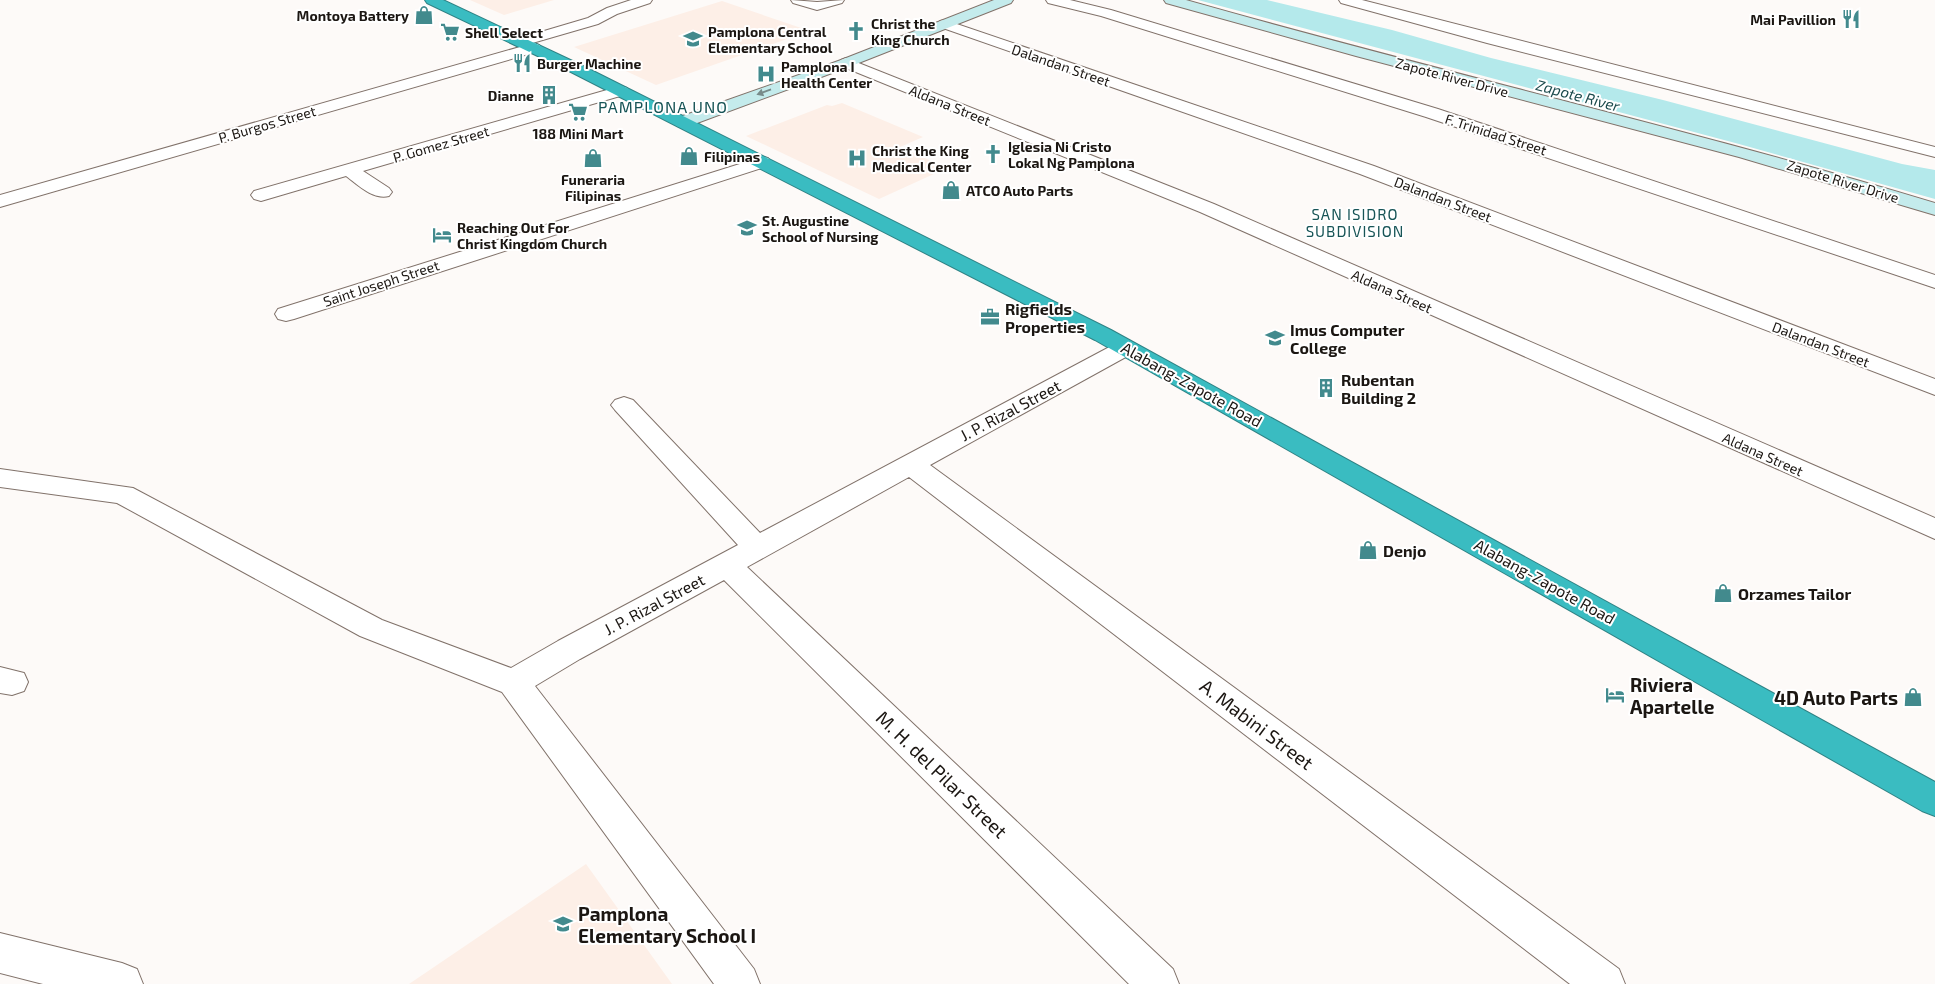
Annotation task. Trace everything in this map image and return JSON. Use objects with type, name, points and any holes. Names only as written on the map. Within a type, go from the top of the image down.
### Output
[{"type":"highway","name":"Alabang-Zapote Road","points":[[432,0],[621,91],[1103,335],[1935,800]]},
{"type":"main road","points":[[683,122],[846,63],[1006,0]]},
{"type":"main road","name":"Zapote River Drive","points":[[1171,0],[1394,62],[1666,131],[1789,165],[1935,209]]},
{"type":"street","name":"P. Burgos Street","points":[[0,201],[528,45],[589,23],[612,11],[645,0]]},
{"type":"street","points":[[798,0],[817,6],[837,0]]},
{"type":"street","name":"F. Trinidad Street","points":[[1053,0],[1106,13],[1432,113],[1935,282]]},
{"type":"street","points":[[1346,0],[1473,36],[1817,120],[1935,152]]},
{"type":"street","name":"Dalandan Street","points":[[945,24],[1368,170],[1935,388]]},
{"type":"street","name":"Aldana Street","points":[[846,63],[1207,208],[1935,529]]},
{"type":"street","name":"P. Gomez Street","points":[[260,195],[621,91]]},
{"type":"street","name":"Saint Joseph Street","points":[[286,314],[762,162]]},
{"type":"street","points":[[349,170],[382,192]]},
{"type":"street","name":"J. P. Rizal Street","points":[[514,683],[569,650],[1125,348]]},
{"type":"street","points":[[624,405],[757,548]]},
{"type":"street","name":"A. Mabini Street","points":[[910,464],[1604,984]]},
{"type":"street","points":[[0,478],[123,495],[371,628],[514,683],[738,984]]},
{"type":"street","name":"M. H. del Pilar Street","points":[[727,565],[1158,984]]},
{"type":"street","points":[[0,953],[122,984]]},
{"type":"shaded area","points":[[470,0],[554,0],[504,15]]},
{"type":"shaded area","name":"Pamplona Central Elementary School","points":[[722,1],[810,31],[656,85],[574,47]]},
{"type":"shaded area","name":"Christ the King Medical Center","points":[[842,103],[923,137],[900,147],[947,168],[879,199],[746,136],[827,105],[832,106]]},
{"type":"shaded area","name":"Pamplona Elementary School I","points":[[586,864],[672,984],[409,984]]},
{"type":"water","name":"Zapote River","points":[[1198,0],[1267,0],[1392,30],[1491,58],[1663,100],[1902,164],[1935,170],[1935,199],[1739,144]]},
{"type":"place","name":"Montoya Battery","points":[[424,15]]},
{"type":"place","name":"Mai Pavillion","points":[[1851,19]]},
{"type":"place","name":"Christ the King Church","points":[[856,31]]},
{"type":"place","name":"Shell Select","points":[[450,32]]},
{"type":"place","name":"Pamplona Central Elementary School","points":[[693,39]]},
{"type":"place","name":"Burger Machine","points":[[522,63]]},
{"type":"place","name":"Pamplona I Health Center","points":[[766,74]]},
{"type":"place","name":"Dianne","points":[[549,95]]},
{"type":"place","name":"188 Mini Mart","points":[[578,112]]},
{"type":"place","name":"Iglesia Ni Cristo Lokal Ng Pamplona","points":[[993,154]]},
{"type":"place","name":"Filipinas","points":[[689,156]]},
{"type":"place","name":"Funeraria Filipinas","points":[[593,158]]},
{"type":"place","name":"Christ the King Medical Center","points":[[857,158]]},
{"type":"place","name":"ATCO Auto Parts","points":[[951,190]]},
{"type":"place","name":"St. Augustine School of Nursing","points":[[747,228]]},
{"type":"place","name":"Reaching Out For Christ Kingdom Church","points":[[442,235]]},
{"type":"place","name":"Rigfields Properties","points":[[990,317]]},
{"type":"place","name":"Imus Computer College","points":[[1275,338]]},
{"type":"place","name":"Rubentan Building 2","points":[[1326,388]]},
{"type":"place","name":"Denjo","points":[[1368,550]]},
{"type":"place","name":"Orzames Tailor","points":[[1723,593]]},
{"type":"place","name":"Riviera Apartelle","points":[[1615,695]]},
{"type":"place","name":"4D Auto Parts","points":[[1913,697]]},
{"type":"place","name":"Pamplona Elementary School I","points":[[563,924]]},
{"type":"district","name":"PAMPLONA UNO","points":[[663,106]]},
{"type":"district","name":"SAN ISIDRO SUBDIVISION","points":[[1355,222]]}]
